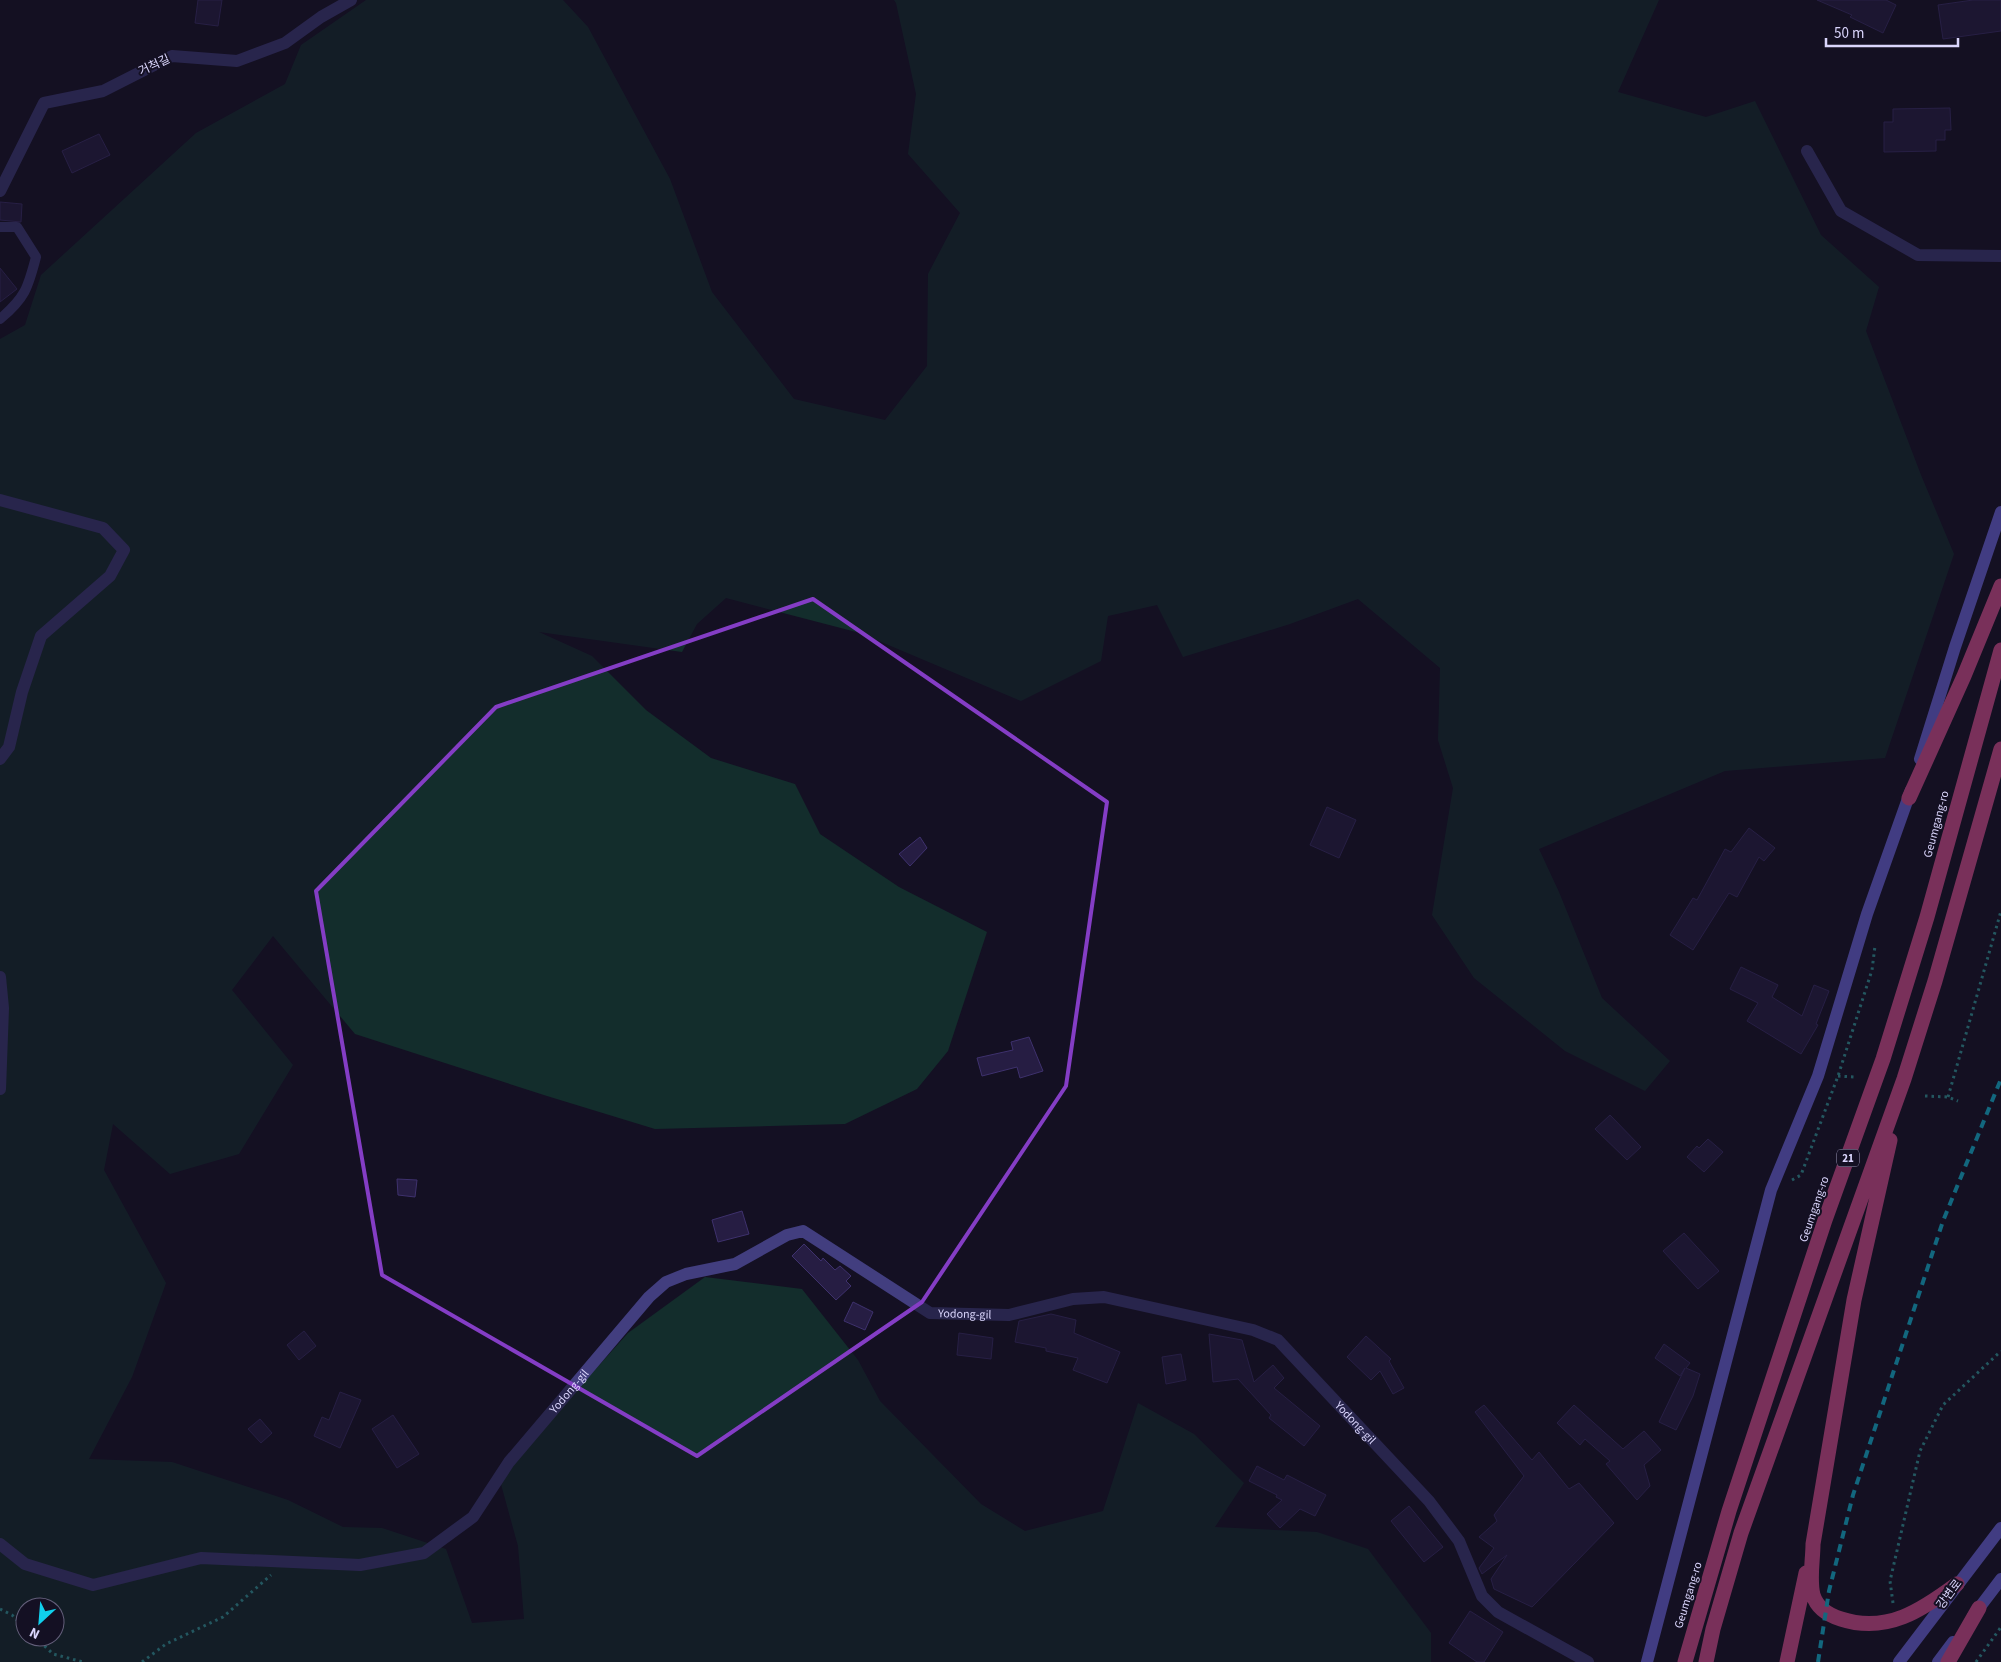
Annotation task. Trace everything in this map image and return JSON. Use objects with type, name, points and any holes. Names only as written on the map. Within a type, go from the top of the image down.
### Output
[{"type":"highway","points":[[1909,798],[1964,676],[2001,586]]},
{"type":"highway","name":"Geumgang-ro","points":[[1685,1662],[1729,1511],[1826,1220],[1883,1059],[1927,917],[2001,650]]},
{"type":"highway","name":"21","points":[[1706,1662],[1713,1629],[1741,1533],[1904,1079],[1935,981],[2001,749]]},
{"type":"highway","points":[[1787,1662],[1813,1544],[1854,1300],[1904,1079]]},
{"type":"highway","points":[[1813,1544],[1812,1585],[1814,1596],[1821,1610],[1852,1623],[1872,1624],[1895,1620],[1925,1607],[1957,1584]]},
{"type":"highway","points":[[1948,1662],[1979,1608]]},
{"type":"street","name":"거척길","points":[[0,191],[44,103],[103,91],[172,56],[238,61],[284,43],[351,0]]},
{"type":"street","points":[[1807,151],[1841,211],[1918,256],[2001,256]]},
{"type":"street","points":[[0,500],[103,528],[124,550],[110,576],[41,636],[22,692],[9,748],[0,759]]},
{"type":"street","points":[[1647,1662],[1771,1190],[1818,1076],[1866,914],[1909,798],[1955,647],[2001,512]]},
{"type":"street","points":[[0,977],[3,1008],[0,1089]]},
{"type":"street","name":"Yodong-gil","points":[[0,1544],[25,1564],[93,1586],[201,1558],[360,1565],[424,1553],[473,1517],[509,1462],[649,1297],[666,1282],[686,1274],[735,1264],[786,1235],[803,1232],[930,1313],[1009,1315],[1073,1299],[1104,1297],[1253,1330],[1278,1340],[1430,1501],[1459,1541],[1482,1596],[1498,1612],[1588,1662]]},
{"type":"street","name":"강변로","points":[[1899,1662],[2001,1528]]},
{"type":"street","points":[[1938,1662],[2001,1579]]},
{"type":"lane","points":[[0,227],[17,228],[36,257],[30,280],[18,304],[0,319]]},
{"type":"path","points":[[1948,1098],[2001,911]]},
{"type":"path","points":[[1838,1076],[1854,1076]]},
{"type":"path","points":[[1925,1096],[1958,1101]]},
{"type":"path","points":[[1895,1620],[1890,1581],[1920,1451],[1943,1405],[2001,1351]]},
{"type":"path","points":[[142,1662],[166,1644],[223,1617],[288,1561]]},
{"type":"path","points":[[0,1609],[15,1618]]},
{"type":"path","points":[[1976,1662],[2001,1627]]},
{"type":"path","points":[[45,1647],[53,1654],[83,1662]]},
{"type":"highlighted area","points":[[813,599],[1107,802],[1066,1086],[922,1302],[697,1456],[382,1275],[316,891],[496,707]]},
{"type":"green space","points":[[366,0],[563,0],[588,27],[670,179],[712,292],[794,399],[885,420],[927,366],[928,274],[960,213],[908,154],[916,94],[894,0],[1659,0],[1618,92],[1706,117],[1755,101],[1821,235],[1879,287],[1866,331],[1921,475],[1954,554],[1885,758],[1725,771],[1539,849],[1559,892],[1602,998],[1670,1061],[1645,1091],[1565,1051],[1474,978],[1432,915],[1453,788],[1438,740],[1440,668],[1358,599],[1290,624],[1183,657],[1157,605],[1108,616],[1101,661],[1021,701],[860,633],[726,598],[697,624],[682,652],[539,632],[592,656],[646,710],[711,758],[795,784],[820,834],[899,887],[987,932],[948,1051],[917,1089],[845,1124],[655,1129],[355,1034],[273,936],[232,990],[293,1065],[239,1154],[170,1174],[113,1124],[104,1170],[166,1283],[132,1377],[89,1459],[172,1462],[288,1500],[343,1527],[382,1528],[446,1549],[472,1623],[524,1619],[518,1546],[499,1477],[628,1333],[705,1277],[802,1289],[858,1360],[880,1401],[981,1504],[1025,1531],[1103,1511],[1138,1403],[1194,1434],[1244,1483],[1215,1527],[1317,1532],[1368,1549],[1431,1633],[1431,1662],[0,1662],[0,339],[25,325],[41,275],[196,133],[285,84],[301,45]]},
{"type":"building","points":[[198,0],[222,0],[218,26],[195,23]]},
{"type":"building","points":[[1817,0],[1886,0],[1896,5],[1883,33],[1850,17],[1852,15]]},
{"type":"building","points":[[1973,0],[2001,0],[2001,31],[1943,39],[1938,5]]},
{"type":"building","points":[[1950,108],[1951,130],[1945,130],[1945,140],[1936,140],[1936,151],[1884,152],[1884,122],[1893,122],[1893,109]]},
{"type":"building","points":[[99,134],[110,155],[72,173],[62,151]]},
{"type":"building","points":[[0,202],[22,204],[21,222],[0,220]]},
{"type":"building","points":[[0,268],[17,289],[0,302]]},
{"type":"building","points":[[1327,807],[1356,820],[1339,858],[1310,845]]},
{"type":"building","points":[[1749,828],[1775,848],[1764,861],[1759,857],[1737,897],[1729,893],[1693,950],[1670,935],[1693,898],[1697,900],[1725,849],[1731,852]]},
{"type":"building","points":[[920,837],[927,848],[910,866],[899,854]]},
{"type":"building","points":[[1741,967],[1778,985],[1772,997],[1802,1016],[1814,985],[1829,991],[1816,1024],[1818,1025],[1801,1054],[1747,1021],[1758,1003],[1730,989]]},
{"type":"building","points":[[1029,1037],[1043,1071],[1020,1078],[1017,1067],[982,1076],[977,1058],[1013,1050],[1011,1042]]},
{"type":"building","points":[[1610,1115],[1641,1147],[1627,1160],[1595,1129]]},
{"type":"building","points":[[1708,1139],[1723,1152],[1704,1172],[1687,1157],[1697,1146],[1699,1148]]},
{"type":"building","points":[[397,1179],[417,1180],[415,1197],[398,1195]]},
{"type":"building","points":[[742,1211],[749,1234],[718,1242],[712,1220]]},
{"type":"building","points":[[1684,1233],[1719,1271],[1698,1289],[1663,1251]]},
{"type":"building","points":[[804,1244],[821,1261],[823,1258],[835,1270],[840,1266],[851,1276],[846,1281],[851,1286],[836,1300],[792,1256]]},
{"type":"building","points":[[853,1302],[873,1312],[865,1330],[844,1321]]},
{"type":"building","points":[[1051,1314],[1076,1320],[1074,1333],[1120,1352],[1107,1383],[1073,1370],[1078,1358],[1046,1351],[1046,1348],[1015,1342],[1019,1321]]},
{"type":"building","points":[[304,1331],[316,1346],[299,1360],[287,1345]]},
{"type":"building","points":[[959,1333],[993,1338],[991,1359],[957,1355]]},
{"type":"building","points":[[1209,1334],[1242,1340],[1254,1382],[1273,1365],[1284,1378],[1274,1388],[1320,1426],[1304,1446],[1269,1418],[1271,1415],[1238,1379],[1213,1382]]},
{"type":"building","points":[[1366,1336],[1391,1359],[1389,1361],[1404,1388],[1393,1394],[1380,1371],[1371,1380],[1347,1357]]},
{"type":"building","points":[[1664,1344],[1690,1363],[1686,1368],[1700,1374],[1693,1396],[1676,1430],[1659,1422],[1685,1368],[1680,1376],[1655,1358]]},
{"type":"building","points":[[1181,1354],[1186,1380],[1166,1384],[1162,1357]]},
{"type":"building","points":[[340,1392],[361,1400],[340,1448],[314,1436],[322,1417],[329,1420]]},
{"type":"building","points":[[1484,1405],[1532,1460],[1539,1452],[1569,1489],[1579,1483],[1614,1523],[1532,1607],[1494,1589],[1491,1579],[1507,1555],[1482,1574],[1479,1568],[1494,1548],[1479,1537],[1497,1521],[1494,1515],[1524,1476],[1475,1412]]},
{"type":"building","points":[[1574,1405],[1623,1449],[1644,1431],[1661,1450],[1644,1465],[1650,1486],[1637,1500],[1606,1464],[1610,1461],[1585,1439],[1580,1445],[1557,1423]]},
{"type":"building","points":[[393,1415],[419,1454],[397,1468],[372,1429]]},
{"type":"building","points":[[260,1419],[272,1433],[261,1443],[248,1429]]},
{"type":"building","points":[[1257,1466],[1284,1480],[1287,1475],[1326,1495],[1315,1516],[1300,1509],[1280,1528],[1267,1514],[1282,1500],[1276,1497],[1277,1495],[1249,1481]]},
{"type":"building","points":[[1409,1506],[1443,1547],[1424,1562],[1391,1521]]},
{"type":"building","points":[[1470,1611],[1503,1632],[1484,1662],[1477,1662],[1449,1643]]},
{"type":"railway","points":[[1818,1662],[1829,1591],[1853,1495],[1943,1221],[2001,1079]]}]
